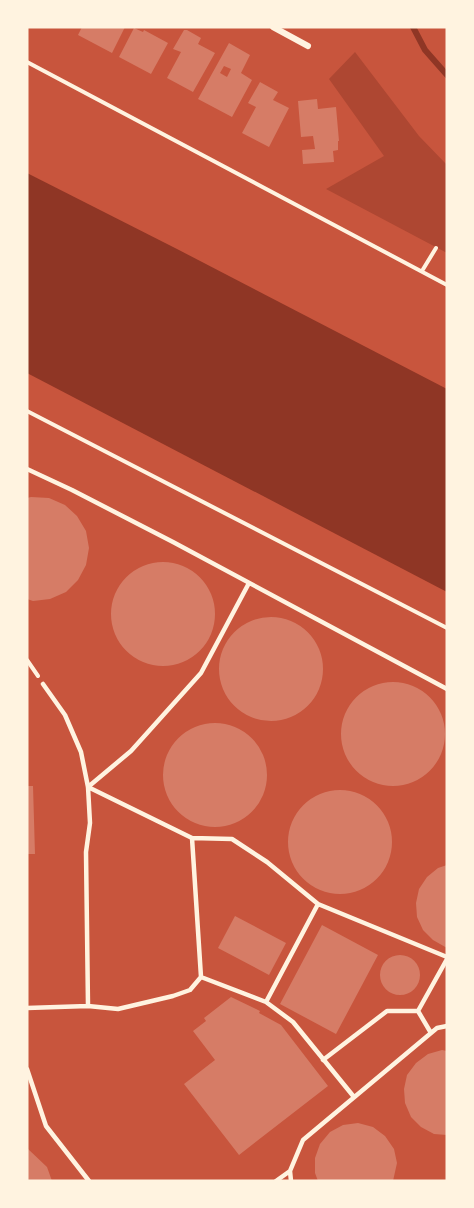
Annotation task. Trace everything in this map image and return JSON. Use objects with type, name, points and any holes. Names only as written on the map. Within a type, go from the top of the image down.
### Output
[{"type":"street","points":[[273,27],[308,46]]},
{"type":"lane","points":[[27,469],[72,490],[447,689]]},
{"type":"lane","points":[[88,787],[131,751],[201,673],[249,583]]},
{"type":"lane","points":[[43,684],[65,715],[81,752],[88,787],[90,823],[86,852],[88,1006]]},
{"type":"lane","points":[[88,787],[192,838],[232,839],[267,862],[318,904],[447,958],[418,1011]]},
{"type":"lane","points":[[27,1008],[88,1006],[118,1009],[190,990],[201,977],[192,838]]},
{"type":"lane","points":[[266,1002],[318,904]]},
{"type":"lane","points":[[201,977],[266,1002],[293,1022],[354,1097]]},
{"type":"lane","points":[[323,1060],[387,1011],[418,1011]]},
{"type":"lane","points":[[418,1011],[431,1033]]},
{"type":"lane","points":[[291,1181],[290,1171],[303,1140],[437,1028],[447,1026]]},
{"type":"lane","points":[[27,1069],[46,1126],[89,1181]]},
{"type":"lane","points":[[276,1181],[290,1171]]},
{"type":"path","points":[[27,62],[447,285]]},
{"type":"path","points":[[422,271],[436,248]]},
{"type":"path","points":[[27,411],[447,628]]},
{"type":"path","points":[[27,660],[43,684]]},
{"type":"shaded area","points":[[355,52],[419,136],[447,165],[447,253],[326,189],[384,156],[329,79]]},
{"type":"shaded area","points":[[27,173],[447,389],[447,592],[27,373]]},
{"type":"building","points":[[82,27],[125,27],[112,53],[78,35]]},
{"type":"building","points":[[134,28],[143,32],[144,30],[168,43],[151,74],[119,57]]},
{"type":"building","points":[[184,30],[201,38],[198,44],[215,53],[193,92],[167,78],[181,52],[173,49]]},
{"type":"building","points":[[229,43],[250,55],[241,73],[252,80],[232,117],[198,99]],"holes":[[[224,66],[231,69],[227,77],[220,73]]]},
{"type":"building","points":[[260,82],[278,92],[273,100],[289,108],[269,147],[242,133],[256,107],[248,103]]},
{"type":"building","points":[[317,99],[318,109],[336,107],[338,150],[333,151],[334,162],[303,164],[302,150],[315,149],[313,136],[301,137],[298,101]]},
{"type":"building","points":[[27,498],[49,498],[65,505],[77,516],[86,531],[89,548],[86,565],[78,580],[66,592],[50,599],[33,601],[27,599]]},
{"type":"building","points":[[163,562],[183,566],[192,571],[206,585],[211,594],[215,614],[211,634],[206,643],[192,657],[183,662],[163,666],[143,662],[134,657],[120,643],[115,634],[111,614],[115,594],[120,585],[134,571],[143,566]]},
{"type":"building","points":[[271,617],[291,621],[308,632],[319,649],[323,669],[319,689],[308,706],[291,717],[271,721],[251,717],[234,706],[223,689],[219,669],[223,649],[234,632],[251,621]]},
{"type":"building","points":[[393,682],[413,686],[430,697],[441,714],[445,734],[441,754],[430,771],[413,782],[393,786],[373,782],[356,771],[345,754],[341,734],[345,714],[356,697],[373,686]]},
{"type":"building","points":[[215,723],[235,727],[244,732],[258,746],[263,755],[267,775],[263,795],[258,804],[244,818],[235,823],[215,827],[195,823],[186,818],[172,804],[167,795],[163,775],[167,755],[172,746],[186,732],[195,727]]},
{"type":"building","points":[[27,786],[33,786],[35,854],[27,854]]},
{"type":"building","points":[[340,790],[360,794],[369,799],[383,813],[388,822],[392,842],[388,862],[383,871],[369,885],[360,890],[340,894],[320,890],[311,885],[297,871],[292,862],[288,842],[292,822],[297,813],[311,799],[320,794]]},
{"type":"building","points":[[447,865],[447,948],[433,940],[423,930],[417,917],[416,903],[419,889],[427,877],[438,868]]},
{"type":"building","points":[[235,916],[286,943],[269,975],[218,948]]},
{"type":"building","points":[[322,925],[378,955],[336,1034],[280,1004]]},
{"type":"building","points":[[400,955],[408,956],[414,961],[419,967],[419,983],[414,989],[408,994],[400,995],[392,994],[386,989],[381,983],[380,975],[381,967],[386,961],[392,956]]},
{"type":"building","points":[[231,997],[260,1011],[259,1013],[281,1025],[328,1086],[239,1155],[184,1084],[215,1060],[193,1031],[206,1021],[204,1018]]},
{"type":"building","points":[[447,1051],[447,1135],[434,1134],[421,1127],[411,1117],[405,1103],[404,1089],[407,1075],[416,1063],[428,1054]]},
{"type":"building","points":[[358,1123],[373,1127],[385,1136],[394,1149],[397,1163],[393,1181],[318,1181],[315,1173],[315,1158],[320,1144],[330,1132],[343,1125]]},
{"type":"building","points":[[27,1148],[47,1167],[52,1181],[27,1181]]},
{"type":"waterway","points":[[413,27],[425,50],[447,75]]}]
